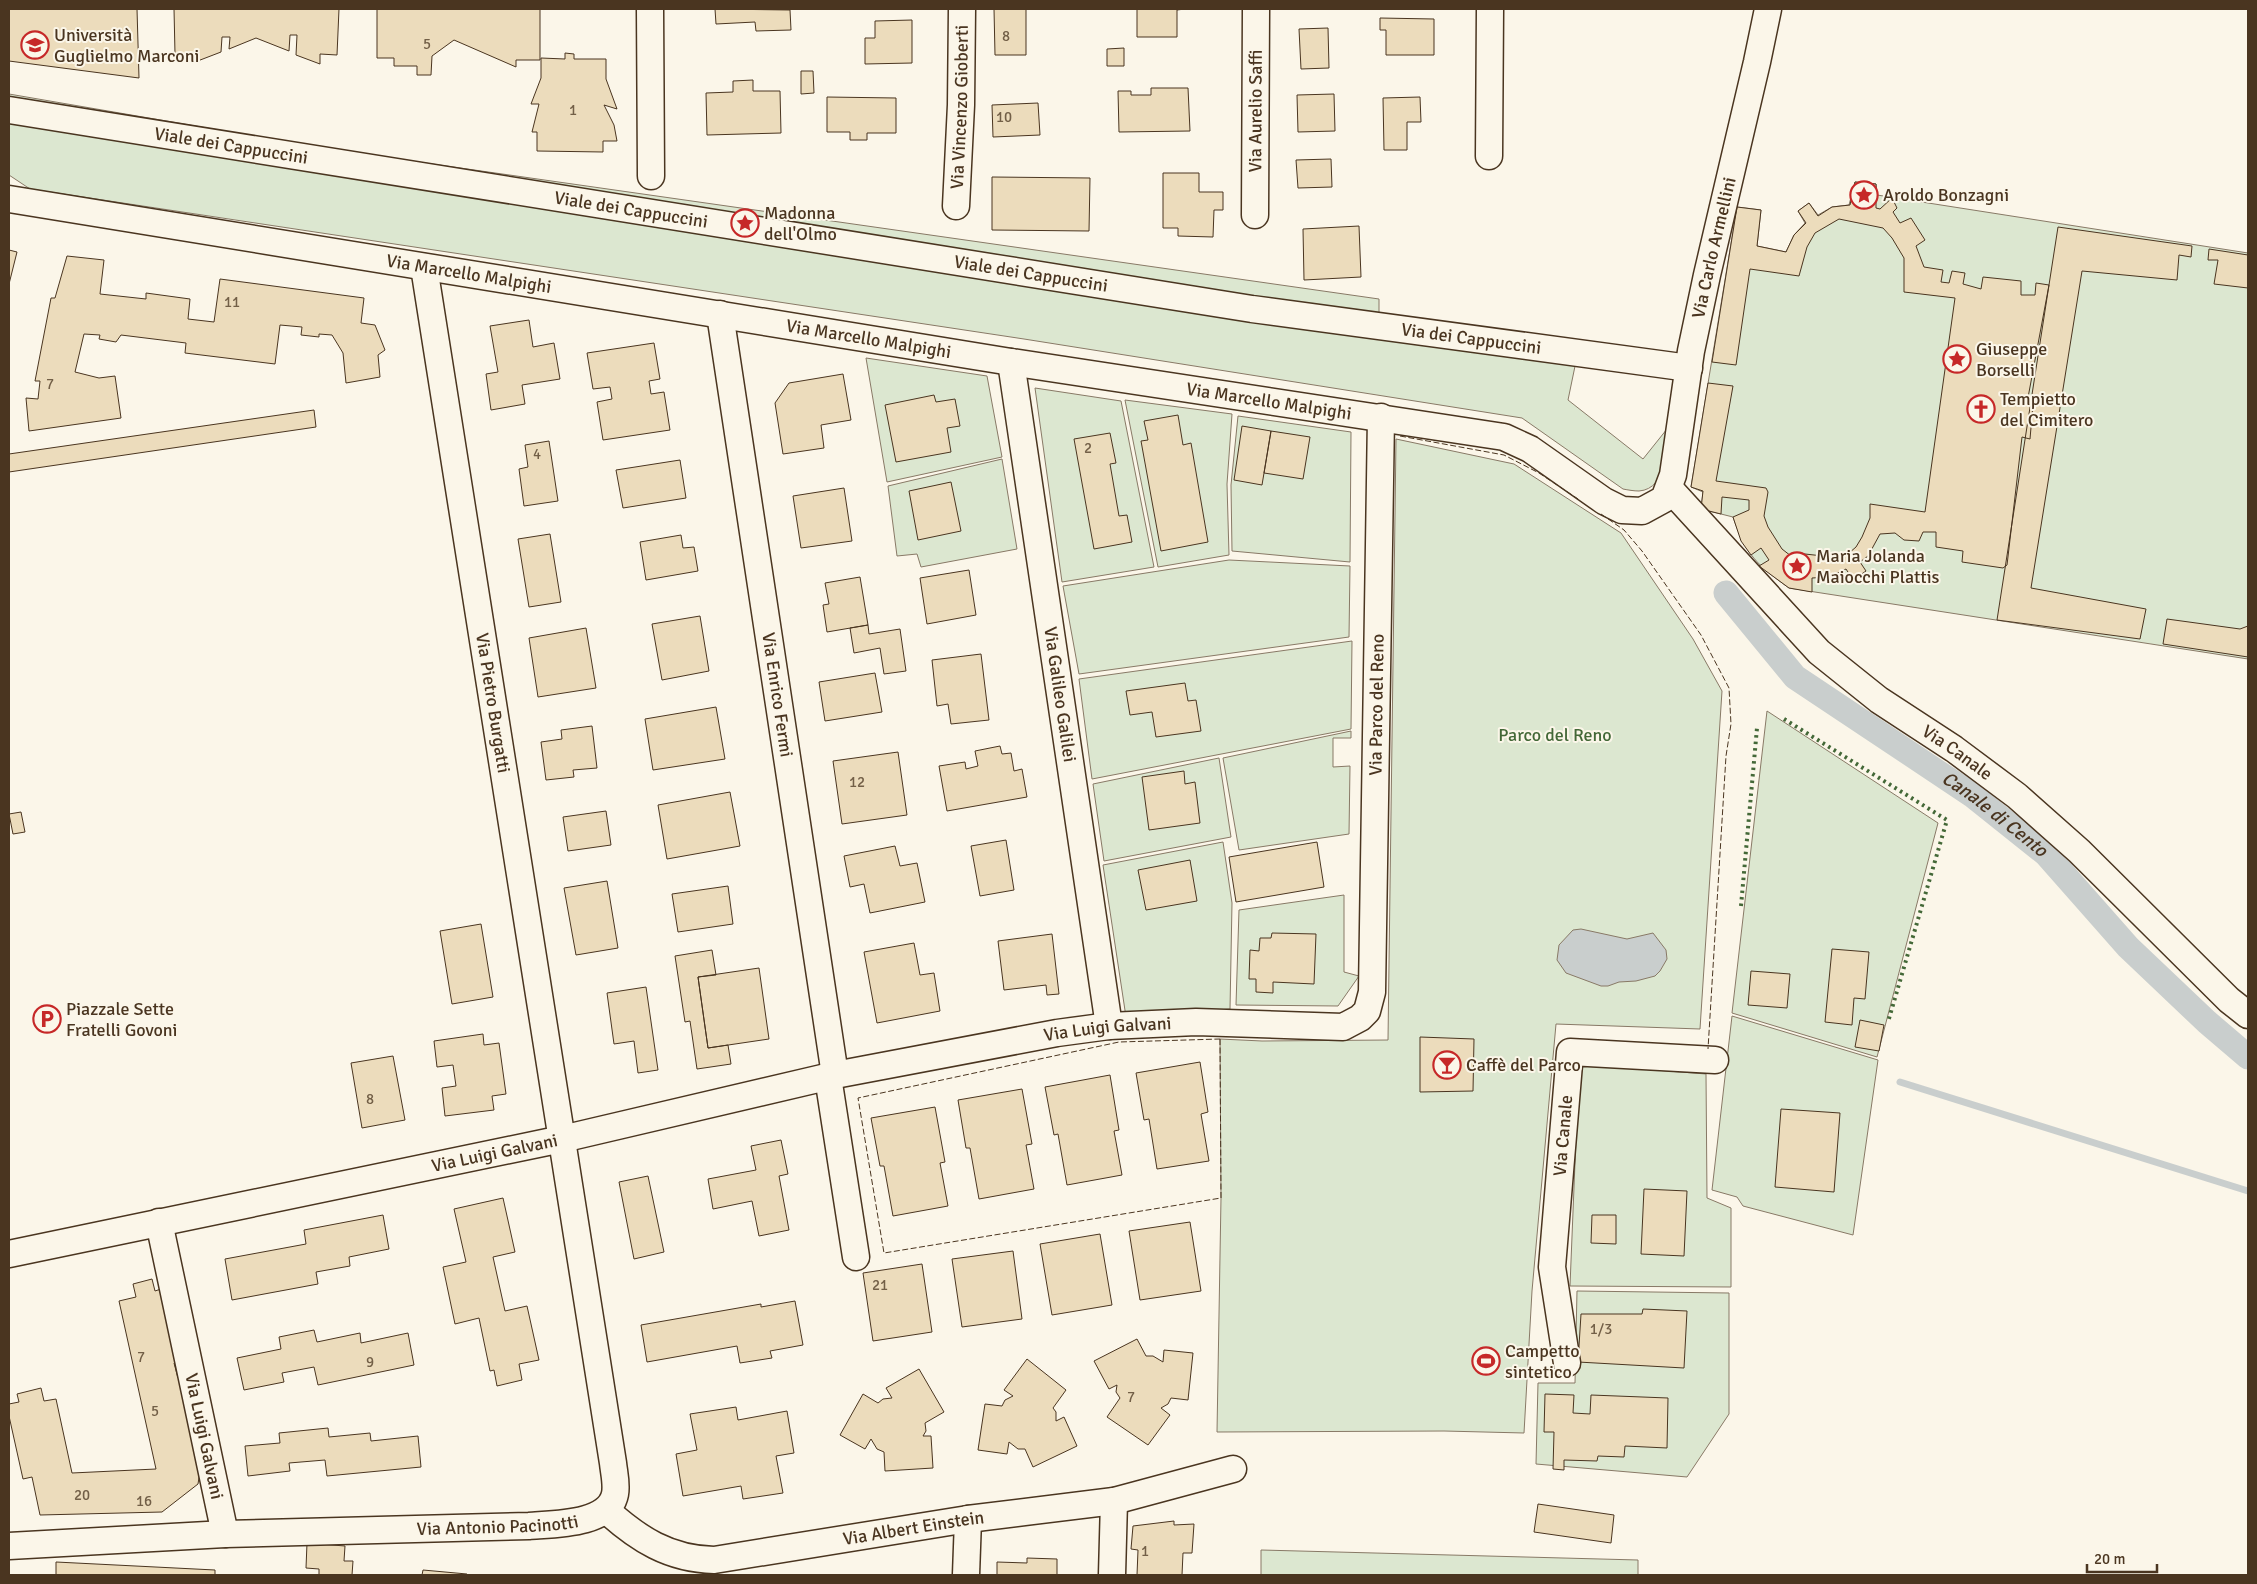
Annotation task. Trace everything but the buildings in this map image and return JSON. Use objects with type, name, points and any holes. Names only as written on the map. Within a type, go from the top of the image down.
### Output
[{"type":"street","points":[[650,9],[651,176]]},
{"type":"street","name":"Via Vincenzo Gioberti","points":[[956,206],[961,105],[962,9]]},
{"type":"street","name":"Via Aurelio Saffi","points":[[1255,215],[1256,9]]},
{"type":"street","points":[[1489,156],[1490,9]]},
{"type":"street","name":"Via Carlo Armellini","points":[[1670,489],[1678,452],[1689,368],[1707,275],[1768,9]]},
{"type":"street","name":"Viale dei Cappuccini","points":[[9,110],[1252,309]]},
{"type":"street","name":"Via Marcello Malpighi","points":[[9,185],[41,204]]},
{"type":"street","name":"Via Marcello Malpighi","points":[[9,199],[1012,362],[1504,437],[1530,448],[1604,501],[1622,510],[1642,511],[1650,508],[1664,499],[1670,489]]},
{"type":"street","name":"Via Pietro Burgatti","points":[[424,267],[562,1139]]},
{"type":"street","name":"Via dei Cappuccini","points":[[1252,309],[1689,368]]},
{"type":"street","name":"Via Enrico Fermi","points":[[720,314],[832,1076]]},
{"type":"street","name":"Via Galileo Galilei","points":[[1012,362],[1110,1026]]},
{"type":"street","name":"Via Parco del Reno","points":[[1372,992],[1381,417]]},
{"type":"street","name":"Via Canale","points":[[1670,489],[1819,652],[1879,700],[1954,749],[2017,796],[2079,851],[2215,987],[2248,1015]]},
{"type":"street","name":"Via Luigi Galvani","points":[[9,1254],[562,1139],[832,1076],[1057,1033],[1110,1026],[1237,1022],[1343,1027],[1356,1021],[1368,1011],[1372,992]]},
{"type":"street","name":"Via Canale","points":[[1568,1363],[1552,1267],[1570,1052],[1715,1060]]},
{"type":"street","points":[[832,1076],[856,1257]]},
{"type":"street","points":[[562,1139],[616,1482],[612,1503],[606,1510]]},
{"type":"street","name":"Via Luigi Galvani","points":[[159,1222],[225,1534]]},
{"type":"street","name":"Via Albert Einstein","points":[[606,1510],[628,1530],[652,1545],[684,1557],[707,1560],[733,1559],[968,1518],[1114,1501],[1233,1469]]},
{"type":"street","points":[[1112,1575],[1114,1501]]},
{"type":"street","name":"Via Antonio Pacinotti","points":[[9,1546],[225,1534],[529,1526],[586,1519],[606,1510]]},
{"type":"street","points":[[966,1575],[968,1518]]},
{"type":"green space","points":[[9,94],[341,151],[1379,299],[1379,313],[1580,342],[1568,400],[1643,459],[1671,424],[1665,464],[1656,482],[1649,488],[1639,491],[1623,489],[1522,418],[1024,339],[30,189],[9,175]]},
{"type":"green space","points":[[1855,182],[1876,184],[1877,195],[2248,253],[2248,659],[1789,588],[1769,573],[1754,558],[1743,541],[1733,517],[1701,509],[1703,492],[1691,487],[1737,207],[1761,210],[1757,246],[1786,252],[1794,235],[1805,223],[1798,211],[1809,203],[1818,215],[1832,207],[1849,205]]},
{"type":"green space","points":[[866,358],[987,376],[1002,457],[887,482]]},
{"type":"green space","points":[[1035,388],[1121,401],[1154,567],[1062,582]]},
{"type":"green space","points":[[1125,400],[1232,414],[1227,484],[1229,555],[1158,567]]},
{"type":"green space","points":[[1238,416],[1351,432],[1350,562],[1232,551],[1231,485]]},
{"type":"green space","name":"Parco del Reno","points":[[1396,439],[1514,464],[1621,533],[1693,639],[1722,691],[1700,1029],[1556,1024],[1532,1291],[1524,1433],[1444,1431],[1217,1432],[1221,1198],[1220,1039],[1262,1041],[1388,1040]]},
{"type":"green space","points":[[1002,459],[1017,549],[921,567],[917,554],[897,556],[888,486]]},
{"type":"green space","points":[[1229,560],[1350,566],[1349,637],[1079,674],[1063,586]]},
{"type":"green space","points":[[1352,641],[1351,729],[1092,779],[1079,679]]},
{"type":"green space","points":[[1767,711],[1938,823],[1877,1057],[1732,1013]]},
{"type":"green space","points":[[1351,731],[1351,738],[1333,738],[1333,767],[1350,766],[1349,834],[1239,850],[1223,758]]},
{"type":"green space","points":[[1219,758],[1231,837],[1104,861],[1093,784]]},
{"type":"green space","points":[[1223,842],[1232,903],[1230,1009],[1126,1017],[1103,865]]},
{"type":"green space","points":[[1344,895],[1344,972],[1359,976],[1338,1006],[1236,1005],[1239,910]]},
{"type":"green space","points":[[1732,1016],[1878,1060],[1853,1235],[1743,1206],[1737,1197],[1712,1190]]},
{"type":"green space","points":[[1579,1064],[1706,1074],[1707,1198],[1731,1208],[1731,1287],[1570,1286]]},
{"type":"green space","points":[[1577,1291],[1729,1293],[1729,1414],[1687,1477],[1536,1464],[1538,1383],[1575,1383]]},
{"type":"green space","points":[[1261,1550],[1638,1560],[1638,1575],[1261,1575]]},
{"type":"shaded area","points":[[1581,929],[1627,939],[1653,933],[1666,950],[1667,959],[1655,976],[1601,986],[1566,973],[1557,960],[1559,945],[1573,930]]},
{"type":"waterway","name":"Canale di Cento","points":[[1726,593],[1795,677],[1972,795],[2046,854],[2128,947],[2207,1022],[2248,1057]]},
{"type":"waterway","points":[[1900,1082],[2248,1191]]},
{"type":"hedge","points":[[1784,719],[1947,820],[1888,1022]]},
{"type":"hedge","points":[[1741,906],[1757,728]]},
{"type":"fence","points":[[1400,436],[1504,455],[1539,473],[1578,499]]},
{"type":"fence","points":[[1601,514],[1624,530],[1642,551],[1701,635],[1729,688],[1731,724],[1726,756],[1708,1049]]},
{"type":"fence","points":[[1220,1039],[1221,1198],[884,1253],[858,1098],[1119,1042],[1220,1039]]},
{"type":"place","name":"Università Guglielmo Marconi","points":[[35,45]]},
{"type":"place","name":"Aroldo Bonzagni","points":[[1864,195]]},
{"type":"place","name":"Madonna dell'Olmo","points":[[745,223]]},
{"type":"place","name":"Giuseppe Borselli","points":[[1957,359]]},
{"type":"place","name":"Tempietto del Cimitero","points":[[1981,409]]},
{"type":"place","name":"Maria Jolanda Maiocchi Plattis","points":[[1797,566]]},
{"type":"place","name":"Piazzale Sette Fratelli Govoni","points":[[47,1019]]},
{"type":"place","name":"Caffè del Parco","points":[[1447,1065]]},
{"type":"place","name":"Campetto sintetico","points":[[1486,1361]]}]
